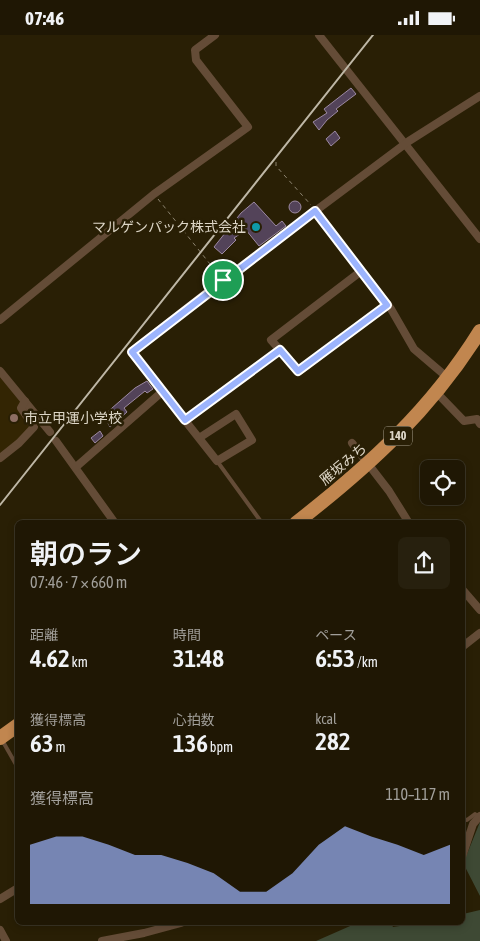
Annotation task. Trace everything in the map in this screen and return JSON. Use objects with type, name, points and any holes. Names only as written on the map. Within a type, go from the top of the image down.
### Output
[{"type":"highway","name":"雁坂みち","points":[[300,520],[370,464],[437,393],[480,331]]},
{"type":"highway","points":[[0,738],[15,727]]},
{"type":"street","points":[[0,320],[154,194],[248,127],[196,60],[196,50],[216,35]]},
{"type":"street","points":[[318,35],[480,239]]},
{"type":"street","points":[[199,438],[236,414],[252,440],[217,461],[199,438],[185,420],[163,391],[132,352],[315,211],[405,145],[480,96]]},
{"type":"street","points":[[315,211],[387,305],[414,349],[448,379]]},
{"type":"street","points":[[360,272],[271,340],[298,371],[387,305]]},
{"type":"street","points":[[185,420],[280,350]]},
{"type":"street","points":[[0,371],[50,432]]},
{"type":"street","points":[[76,467],[163,391]]},
{"type":"street","points":[[437,393],[464,421],[477,419],[480,424]]},
{"type":"street","points":[[0,458],[34,427],[21,408],[25,401]]},
{"type":"street","points":[[56,441],[113,520]]},
{"type":"street","points":[[352,443],[370,464],[407,520]]},
{"type":"street","points":[[465,592],[480,610]]},
{"type":"street","points":[[465,645],[480,633]]},
{"type":"street","points":[[465,848],[473,824],[479,816]]},
{"type":"street","points":[[0,899],[15,890]]},
{"type":"street","points":[[102,941],[174,925]]},
{"type":"street","points":[[0,930],[6,941]]},
{"type":"lane","points":[[217,461],[260,520]]},
{"type":"lane","points":[[0,738],[15,763]]},
{"type":"lane","points":[[465,820],[475,814],[479,816]]},
{"type":"path","points":[[276,162],[276,166],[315,211]]},
{"type":"path","points":[[154,194],[223,280]]},
{"type":"shaded area","name":"市立甲運小学校","points":[[0,371],[25,401],[21,408],[34,427],[0,458]]},
{"type":"green space","points":[[480,822],[480,896],[465,867],[465,857]]},
{"type":"green space","points":[[480,910],[480,941],[316,941],[352,925],[392,925],[393,927],[406,925],[465,925],[465,914]]},
{"type":"building","points":[[351,88],[356,94],[336,109],[338,111],[319,130],[313,122],[327,113],[324,109]]},
{"type":"building","points":[[335,131],[340,138],[331,146],[326,139]]},
{"type":"building","points":[[293,201],[297,201],[301,207],[297,213],[293,213],[289,209],[289,205]]},
{"type":"building","name":"マルゲンパック株式会社","points":[[254,202],[276,226],[282,221],[286,226],[259,246],[246,230],[234,238],[236,240],[222,254],[214,247],[241,213]]},
{"type":"building","points":[[147,381],[153,389],[147,393],[145,391],[124,408],[127,412],[110,427],[104,415],[135,388]]},
{"type":"building","points":[[100,431],[103,436],[95,443],[91,438]]},
{"type":"railway","points":[[0,505],[373,35]]},
{"type":"place","name":"マルゲンパック株式会社","points":[[256,227]]},
{"type":"place","name":"市立甲運小学校","points":[[14,418]]},
{"type":"route","points":[[315,211],[356,267],[387,305],[298,371],[280,350],[185,420],[132,352],[223,280],[315,211]]}]
